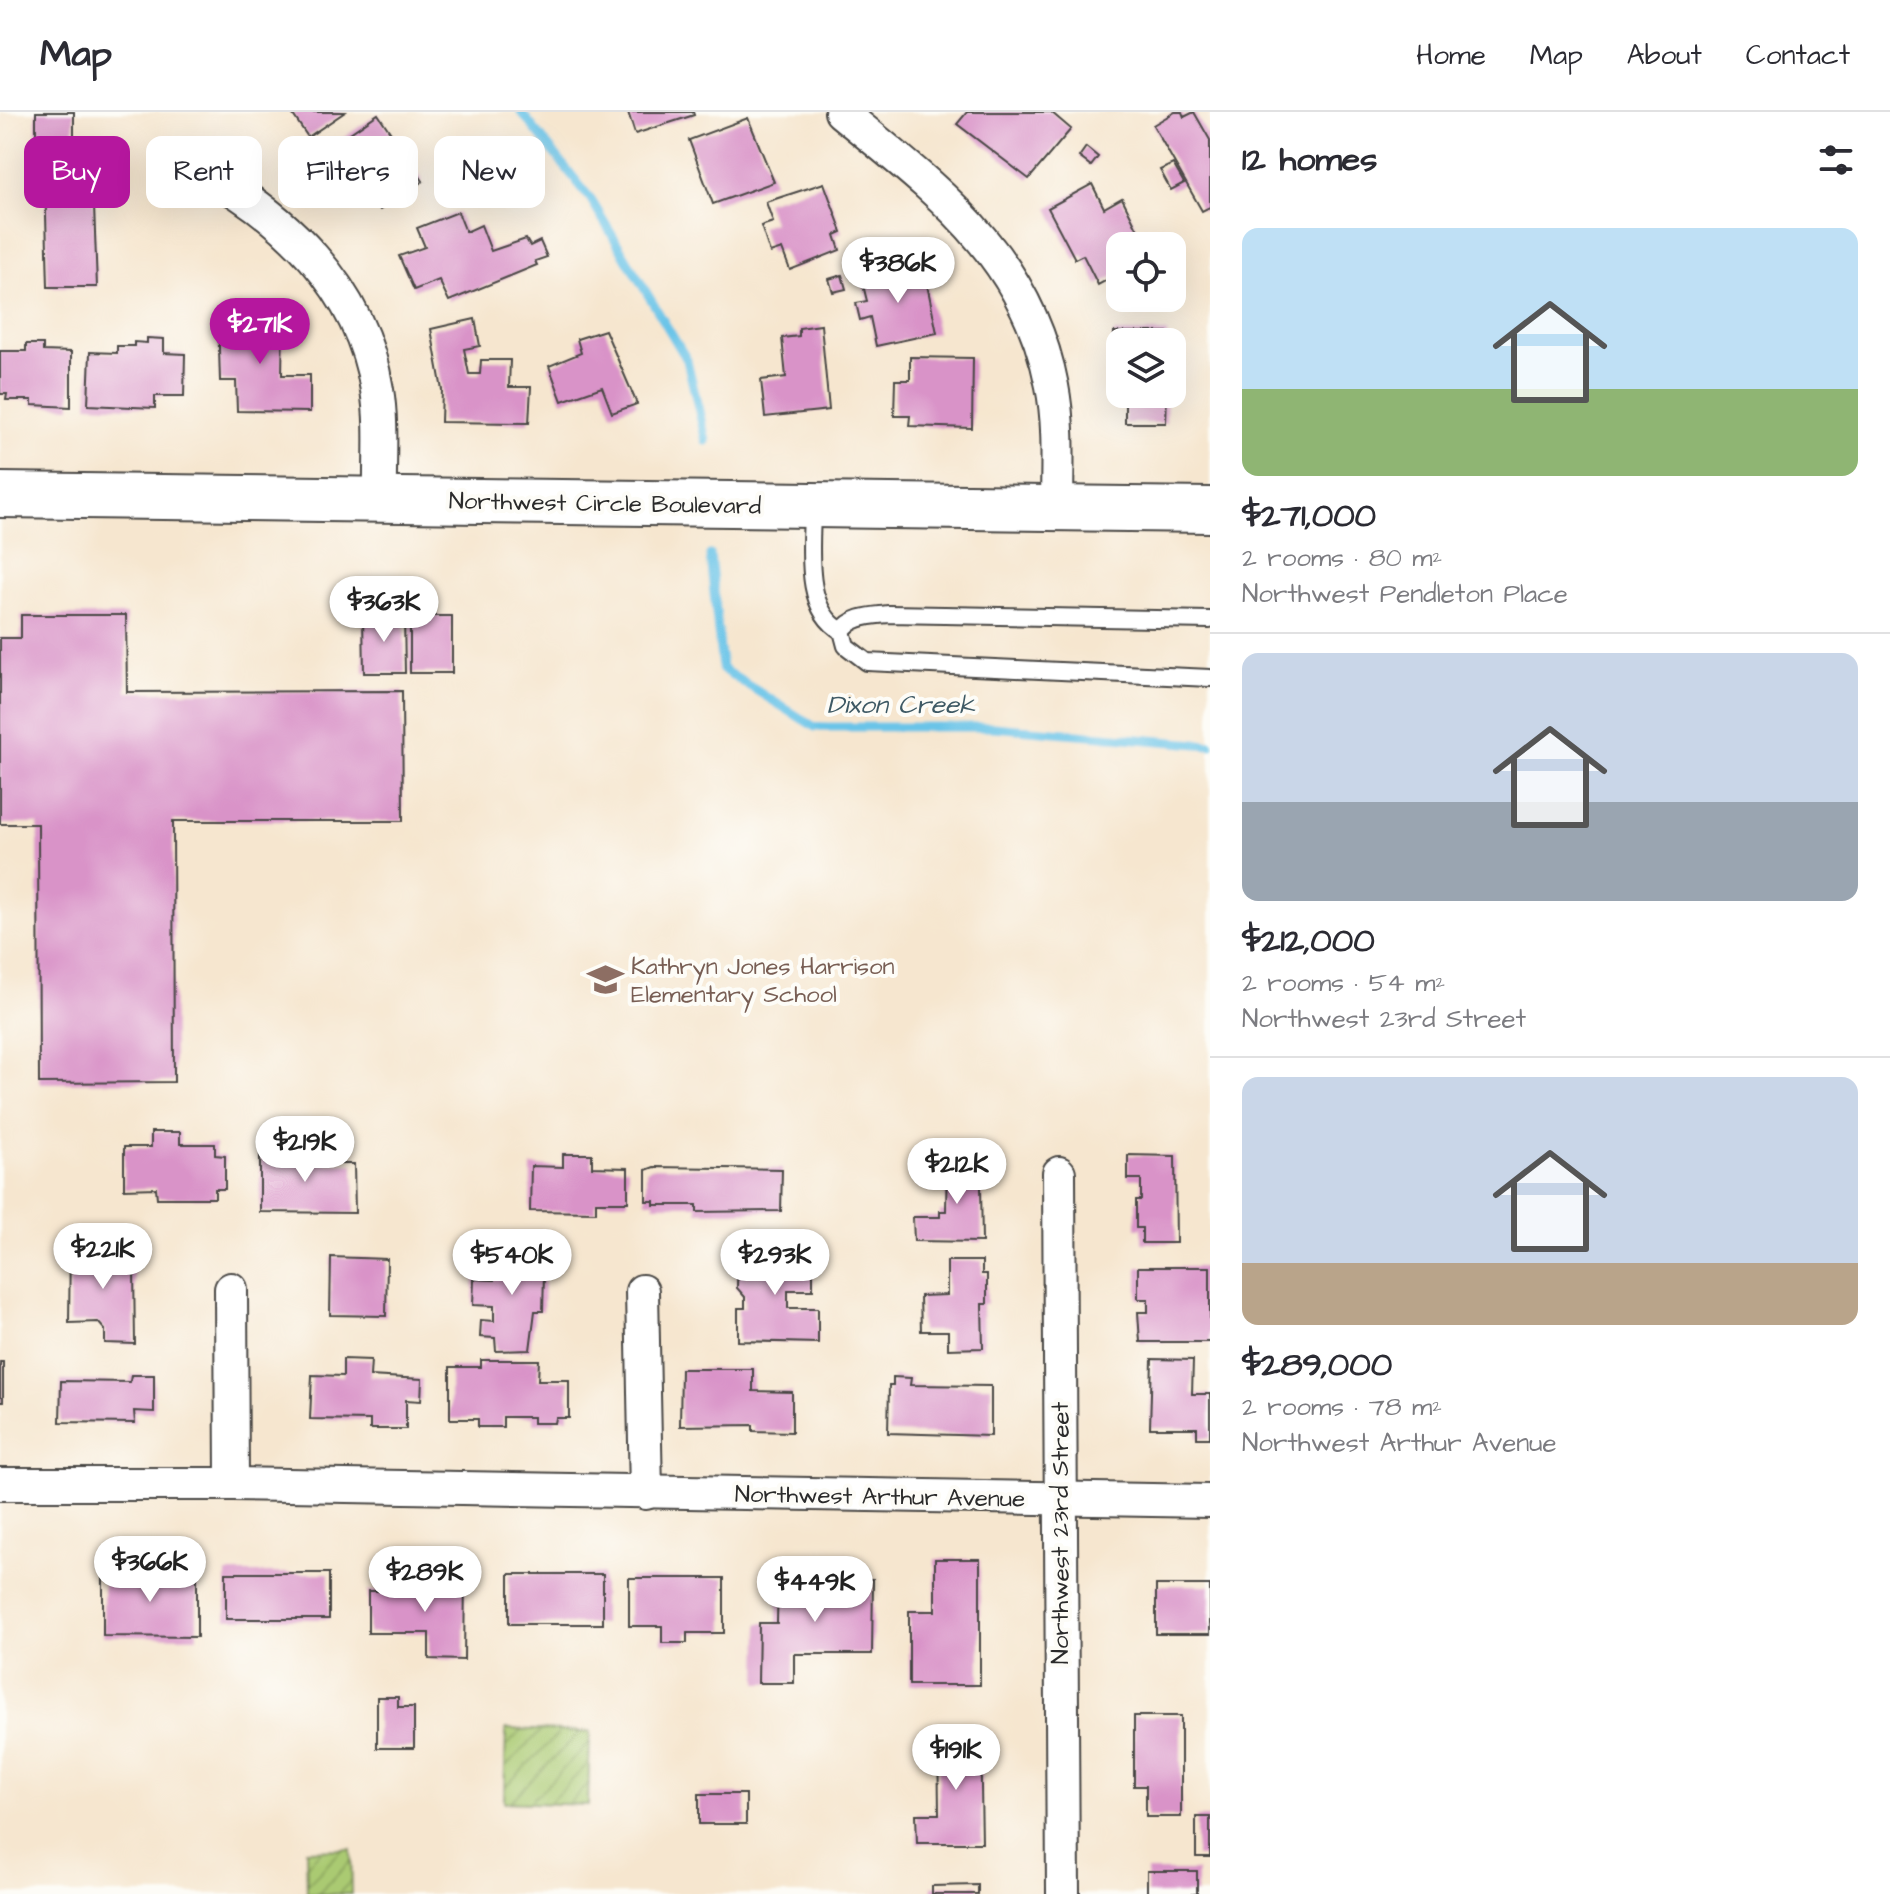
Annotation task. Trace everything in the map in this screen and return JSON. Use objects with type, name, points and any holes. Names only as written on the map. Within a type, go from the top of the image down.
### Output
[{"type":"main road","name":"Northwest Circle Boulevard","points":[[0,495],[1210,510]]},
{"type":"street","points":[[841,112],[933,187],[979,233],[1016,286],[1052,384],[1057,425],[1057,508]]},
{"type":"street","points":[[261,208],[293,234],[331,278],[352,313],[366,345],[378,391],[380,501]]},
{"type":"street","name":"Northwest 23rd Street","points":[[1059,1173],[1063,1894]]},
{"type":"street","points":[[231,1289],[232,1484]]},
{"type":"street","points":[[642,1291],[646,1493]]},
{"type":"street","name":"Northwest Arthur Avenue","points":[[0,1484],[232,1484],[1210,1501]]},
{"type":"lane","points":[[812,506],[814,592],[830,625],[842,631]]},
{"type":"lane","points":[[1210,620],[889,614],[866,616],[845,626],[842,631],[842,640],[855,656],[878,663],[1210,678]]},
{"type":"green space","points":[[506,1729],[590,1732],[588,1805],[504,1802]]},
{"type":"green space","points":[[351,1849],[352,1894],[307,1894],[306,1850]]},
{"type":"building","points":[[36,112],[74,112],[74,136],[36,136]]},
{"type":"building","points":[[291,112],[345,112],[309,136]]},
{"type":"building","points":[[628,112],[693,112],[694,115],[635,134]]},
{"type":"building","points":[[967,112],[1051,112],[1071,129],[1029,179],[957,124]]},
{"type":"building","points":[[1175,112],[1182,112],[1184,117],[1194,112],[1210,140],[1210,207],[1202,211],[1153,125]]},
{"type":"building","points":[[378,114],[393,136],[346,136]]},
{"type":"building","points":[[748,118],[774,182],[713,204],[689,140]]},
{"type":"building","points":[[1086,147],[1098,157],[1091,166],[1079,157]]},
{"type":"building","points":[[1173,164],[1184,183],[1171,190],[1160,170]]},
{"type":"building","points":[[824,183],[842,232],[835,235],[840,250],[790,270],[782,249],[770,253],[761,226],[773,222],[766,202]]},
{"type":"building","points":[[1092,184],[1104,208],[1122,198],[1138,230],[1106,232],[1106,281],[1098,285],[1083,255],[1075,259],[1048,208]]},
{"type":"building","points":[[46,208],[94,208],[97,287],[48,287]]},
{"type":"building","points":[[458,212],[466,232],[481,225],[491,251],[526,239],[530,246],[540,241],[547,257],[535,261],[537,265],[449,301],[439,280],[414,290],[399,256],[425,247],[417,228]]},
{"type":"building","points":[[923,265],[937,333],[876,346],[870,317],[860,320],[856,303],[867,301],[861,277]]},
{"type":"building","points":[[842,275],[846,289],[833,292],[829,279]]},
{"type":"building","points":[[218,315],[283,318],[282,375],[310,375],[310,412],[237,411],[236,381],[220,381]]},
{"type":"building","points":[[475,319],[480,346],[464,349],[469,374],[480,374],[481,360],[510,360],[509,387],[531,387],[529,423],[441,422],[442,390],[431,329]]},
{"type":"building","points":[[821,325],[829,410],[765,417],[761,380],[786,377],[782,338],[799,336],[799,328]]},
{"type":"building","points":[[605,330],[637,404],[612,413],[602,387],[562,401],[549,366],[581,353],[577,339]]},
{"type":"building","points":[[147,338],[164,339],[164,353],[185,354],[184,396],[155,396],[155,408],[88,405],[90,352],[117,353],[117,346],[147,343]]},
{"type":"building","points":[[26,344],[43,344],[43,351],[71,352],[71,407],[32,405],[32,400],[6,400],[7,394],[0,394],[0,351],[26,351]]},
{"type":"building","points":[[910,357],[973,358],[972,428],[909,426],[910,416],[894,416],[895,380],[910,380]]},
{"type":"building","points":[[1125,408],[1167,408],[1166,423],[1125,423]]},
{"type":"building","points":[[21,615],[126,615],[127,692],[402,691],[403,821],[173,821],[174,1082],[39,1083],[38,824],[0,824],[0,638],[21,638]]},
{"type":"building","points":[[363,615],[404,615],[405,673],[364,673]]},
{"type":"building","points":[[410,616],[452,616],[452,673],[410,673]]},
{"type":"building","points":[[151,1132],[180,1132],[180,1144],[215,1144],[215,1155],[225,1156],[225,1189],[215,1189],[215,1198],[157,1198],[156,1188],[124,1189],[124,1147],[151,1147]]},
{"type":"building","points":[[321,1152],[321,1164],[354,1164],[355,1213],[260,1212],[260,1153]]},
{"type":"building","points":[[563,1154],[592,1154],[592,1167],[628,1168],[628,1202],[596,1202],[596,1212],[530,1211],[531,1166],[563,1167]]},
{"type":"building","points":[[1128,1155],[1175,1156],[1176,1243],[1142,1243],[1142,1228],[1136,1228],[1136,1200],[1141,1200],[1141,1179],[1128,1179]]},
{"type":"building","points":[[986,1160],[986,1185],[981,1186],[982,1242],[914,1241],[913,1217],[940,1217],[940,1211],[946,1211],[947,1161]]},
{"type":"building","points":[[654,1167],[782,1169],[781,1211],[697,1212],[697,1205],[654,1205],[654,1201],[646,1201],[646,1170]]},
{"type":"building","points":[[495,1244],[539,1245],[538,1275],[544,1275],[543,1311],[535,1311],[530,1350],[496,1351],[495,1338],[480,1337],[481,1320],[494,1321],[494,1306],[473,1305],[474,1279],[494,1280]]},
{"type":"building","points":[[70,1246],[125,1246],[124,1269],[134,1268],[135,1344],[105,1343],[105,1330],[98,1322],[69,1323]]},
{"type":"building","points":[[738,1251],[813,1252],[813,1290],[788,1290],[788,1308],[818,1308],[818,1343],[738,1341],[738,1308],[745,1308],[745,1297],[737,1288]]},
{"type":"building","points":[[331,1257],[387,1259],[386,1316],[330,1315]]},
{"type":"building","points":[[947,1261],[982,1261],[982,1274],[987,1274],[987,1304],[982,1304],[983,1348],[948,1349],[948,1331],[921,1331],[920,1296],[947,1295]]},
{"type":"building","points":[[1138,1267],[1210,1267],[1210,1342],[1140,1342],[1138,1312],[1148,1312],[1148,1299],[1138,1299]]},
{"type":"building","points":[[343,1359],[371,1360],[370,1376],[422,1379],[421,1401],[406,1400],[406,1429],[370,1429],[370,1420],[310,1419],[312,1375],[343,1376]]},
{"type":"building","points":[[1152,1359],[1193,1360],[1192,1394],[1210,1394],[1210,1438],[1197,1438],[1197,1428],[1150,1428]]},
{"type":"building","points":[[481,1360],[539,1360],[538,1380],[569,1380],[569,1418],[556,1418],[555,1423],[533,1423],[533,1417],[503,1417],[503,1427],[478,1427],[478,1419],[450,1419],[450,1367],[481,1367]]},
{"type":"building","points":[[0,1362],[3,1362],[3,1402],[0,1402]]},
{"type":"building","points":[[681,1369],[753,1369],[753,1391],[792,1392],[792,1432],[753,1431],[753,1425],[680,1426]]},
{"type":"building","points":[[131,1375],[154,1375],[154,1412],[134,1411],[135,1423],[60,1422],[61,1381],[130,1382]]},
{"type":"building","points":[[893,1377],[911,1378],[910,1385],[991,1386],[991,1436],[888,1433],[889,1385],[893,1385]]},
{"type":"building","points":[[935,1559],[980,1559],[980,1685],[909,1685],[909,1611],[935,1611]]},
{"type":"building","points":[[103,1570],[197,1571],[197,1637],[103,1636]]},
{"type":"building","points":[[226,1573],[329,1573],[329,1619],[226,1619]]},
{"type":"building","points":[[428,1574],[465,1574],[464,1660],[429,1659],[429,1633],[368,1633],[368,1591],[427,1591]]},
{"type":"building","points":[[509,1574],[603,1574],[603,1624],[509,1624]]},
{"type":"building","points":[[629,1578],[724,1578],[724,1633],[687,1633],[687,1643],[662,1643],[662,1626],[629,1626]]},
{"type":"building","points":[[778,1578],[873,1579],[872,1654],[794,1654],[794,1683],[758,1683],[759,1623],[777,1623]]},
{"type":"building","points":[[1156,1585],[1210,1585],[1210,1634],[1156,1634]]},
{"type":"building","points":[[377,1697],[398,1697],[398,1707],[414,1707],[414,1748],[377,1748]]},
{"type":"building","points":[[1134,1716],[1181,1716],[1181,1817],[1146,1817],[1146,1786],[1134,1786]]},
{"type":"building","points":[[938,1731],[980,1731],[982,1843],[917,1843],[916,1814],[939,1814]]},
{"type":"building","points":[[699,1794],[746,1794],[746,1824],[699,1824]]},
{"type":"building","points":[[1196,1817],[1210,1817],[1210,1857],[1196,1857]]},
{"type":"building","points":[[1147,1871],[1197,1871],[1197,1894],[1147,1894]]},
{"type":"building","points":[[978,1885],[978,1894],[932,1894],[932,1886]]},
{"type":"waterway","name":"Dixon Creek","points":[[521,112],[590,198],[687,360],[706,441]]},
{"type":"waterway","name":"Dixon Creek","points":[[710,555],[722,669],[815,727],[993,727],[1210,745]]},
{"type":"place","name":"Kathryn Jones Harrison Elementary School","points":[[605,980]]}]
